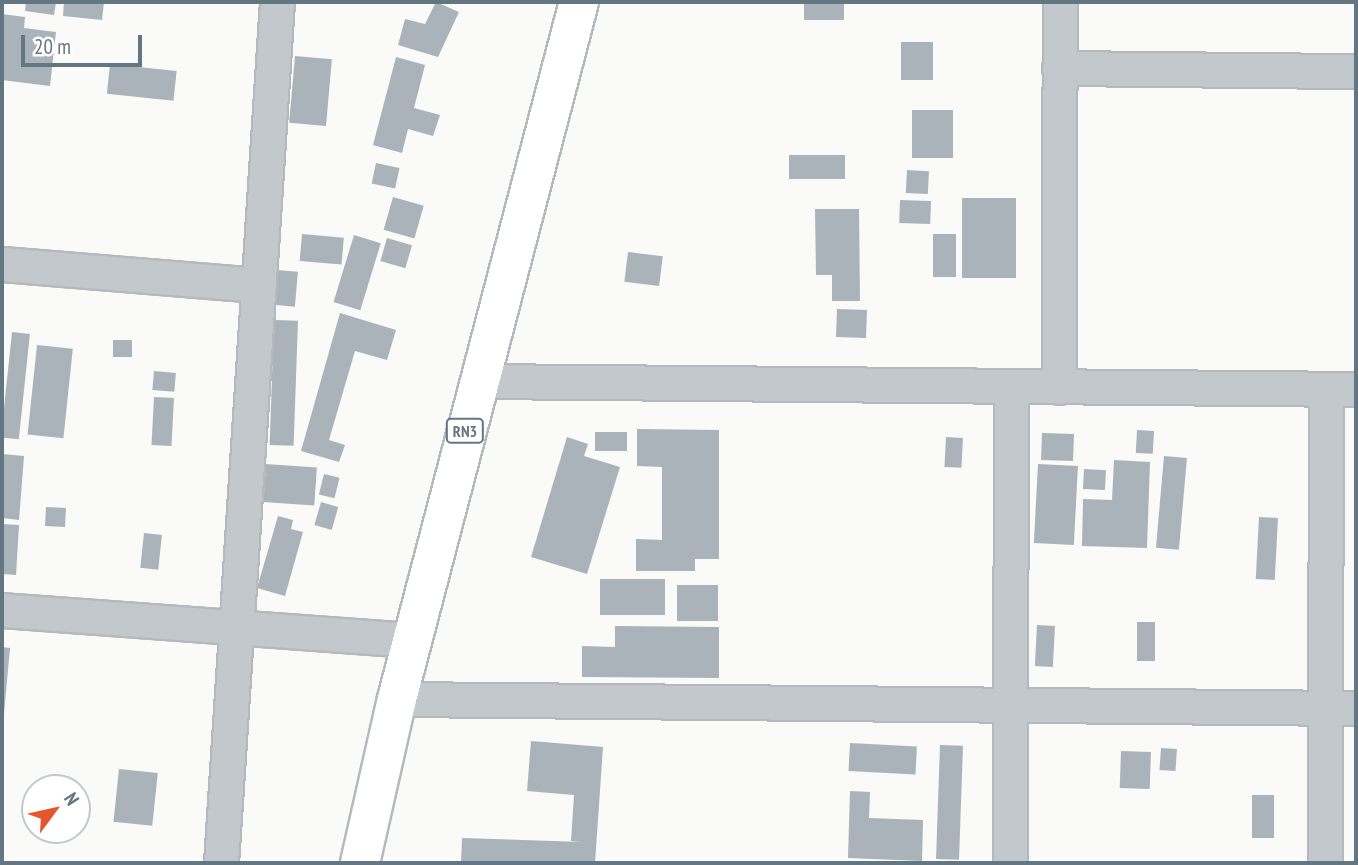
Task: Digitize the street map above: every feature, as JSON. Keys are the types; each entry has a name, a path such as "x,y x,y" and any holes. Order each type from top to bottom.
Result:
{"highway":[{"name":"RN3","path":"360,863 411,640 579,2"}],"street":[{"path":"221,863 277,2"},
{"path":"1059,387 1060,2"},
{"path":"1059,68 1356,71"},
{"path":"2,264 259,285"},
{"path":"478,381 1341,389 1341,708 1325,863"},
{"path":"1010,863 1011,386"},
{"path":"2,610 411,640"},
{"path":"397,699 1341,708"}],"building":[{"path":"26,2 56,2 54,15 25,11"},
{"path":"64,2 104,2 102,20 63,16"},
{"path":"436,2 459,12 438,57 398,45 405,19 425,24"},
{"path":"804,2 844,2 844,20 804,20"},
{"path":"2,14 25,17 24,28 56,32 50,86 2,80"},
{"path":"901,42 933,42 933,80 901,80"},
{"path":"295,56 332,59 326,126 289,123"},
{"path":"396,57 425,65 414,108 440,115 433,136 408,129 402,153 373,145"},
{"path":"110,64 177,71 173,101 107,94"},
{"path":"912,110 953,110 953,158 912,158"},
{"path":"789,155 845,155 845,179 789,179"},
{"path":"376,163 399,168 395,189 372,184"},
{"path":"907,170 929,171 928,194 906,193"},
{"path":"393,197 424,206 414,239 384,230"},
{"path":"962,198 1016,198 1016,278 962,278"},
{"path":"900,200 931,201 930,224 899,223"},
{"path":"815,209 859,209 860,301 832,301 832,275 816,275"},
{"path":"302,234 344,238 341,265 300,261"},
{"path":"933,234 956,234 956,277 933,277"},
{"path":"354,235 381,243 360,310 334,302"},
{"path":"387,238 412,245 405,268 380,261"},
{"path":"628,252 663,256 659,286 624,282"},
{"path":"277,270 298,272 295,307 274,305"},
{"path":"837,309 867,310 866,338 836,337"},
{"path":"340,313 396,330 387,360 355,351 329,440 345,445 339,462 301,451"},
{"path":"274,320 298,321 294,446 270,445"},
{"path":"12,332 30,334 19,439 2,438"},
{"path":"113,340 132,340 132,357 113,357"},
{"path":"37,345 73,349 63,438 28,435"},
{"path":"154,371 176,373 174,392 152,390"},
{"path":"154,397 174,398 171,446 151,445"},
{"path":"637,429 719,430 719,559 695,559 695,571 636,571 636,539 662,540 662,467 637,466"},
{"path":"1137,430 1154,431 1153,454 1136,453"},
{"path":"595,432 627,432 627,451 595,451"},
{"path":"1042,433 1074,434 1073,461 1041,460"},
{"path":"567,437 588,444 584,456 620,467 587,574 531,557"},
{"path":"946,437 963,438 961,468 944,467"},
{"path":"2,454 24,456 19,520 2,518"},
{"path":"1164,456 1187,458 1179,550 1156,548"},
{"path":"1114,460 1150,462 1147,548 1082,546 1083,499 1112,500"},
{"path":"266,464 317,468 314,505 263,502"},
{"path":"1038,464 1078,466 1074,545 1034,543"},
{"path":"1084,469 1106,470 1105,490 1083,489"},
{"path":"324,474 340,478 334,498 319,494"},
{"path":"321,502 338,507 332,530 314,525"},
{"path":"46,507 66,508 65,527 45,526"},
{"path":"278,516 293,520 291,529 303,532 285,596 257,588"},
{"path":"1259,517 1278,518 1275,580 1256,579"},
{"path":"2,524 19,525 16,575 2,574"},
{"path":"144,533 162,535 158,570 140,568"},
{"path":"600,579 665,579 665,615 600,615"},
{"path":"677,585 718,585 718,621 677,621"},
{"path":"1137,622 1155,622 1155,661 1137,661"},
{"path":"1037,625 1055,626 1053,667 1035,666"},
{"path":"615,626 719,627 719,678 582,677 582,646 615,647"},
{"path":"2,647 10,648 4,714 2,714"},
{"path":"531,741 603,747 595,863 461,863 462,838 582,842 571,841 574,795 527,791"},
{"path":"850,743 917,747 915,774 849,771"},
{"path":"940,745 963,746 959,860 936,859"},
{"path":"1161,748 1177,749 1175,771 1159,770"},
{"path":"1121,751 1151,752 1150,789 1120,788"},
{"path":"119,769 158,773 152,826 113,822"},
{"path":"850,791 870,792 869,818 923,820 922,861 848,858"},
{"path":"1252,795 1274,795 1274,838 1252,838"}]}
